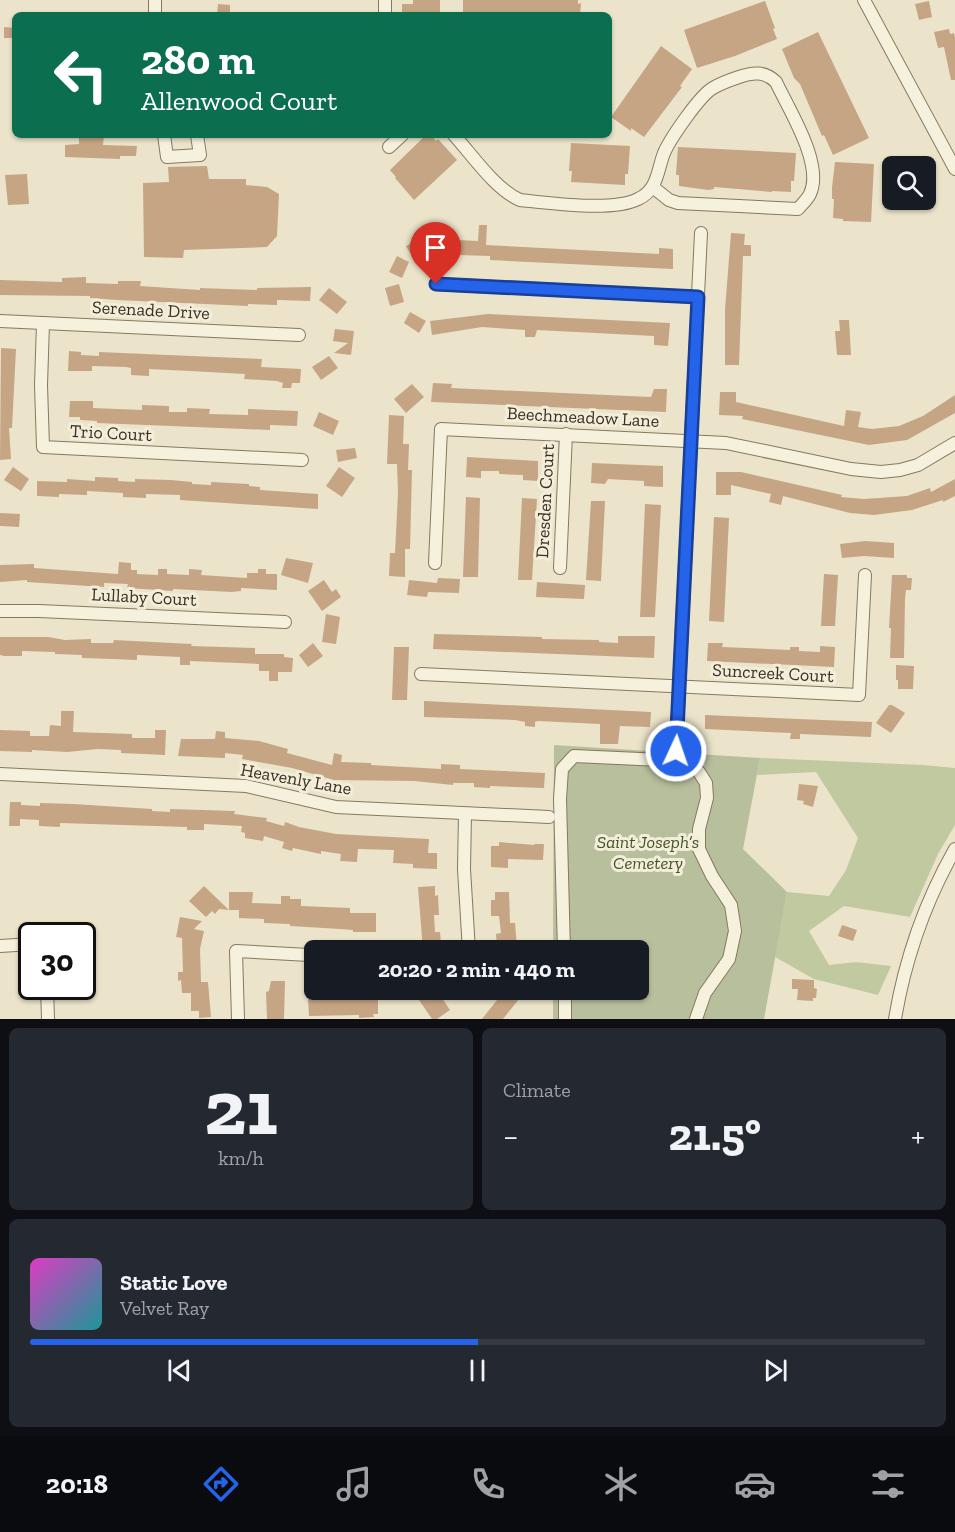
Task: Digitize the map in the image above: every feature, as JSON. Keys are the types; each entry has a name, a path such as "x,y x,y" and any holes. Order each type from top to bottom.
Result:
{"street":[{"path":"864,0 955,170"},
{"path":"457,138 496,182 511,196 520,200 608,206 625,204 639,199 654,188 665,151 705,94 722,84 750,74 769,75 776,82 813,164 813,184 810,193 798,208 678,203 669,200 654,188"},
{"path":"164,138 167,157 200,155 197,138"},
{"path":"389,147 399,138"},
{"path":"676,751 701,233"},
{"path":"436,284 698,297"},
{"name":"Serenade Drive","path":"0,321 299,335"},
{"name":"Trio Court","path":"43,323 41,385 43,447 302,460"},
{"name":"Beechmeadow Lane","path":"435,563 441,429 726,443 851,469 881,472 918,465 955,443"},
{"name":"Dresden Court","path":"560,568 566,434"},
{"name":"Suncreek Court","path":"421,674 859,695 865,575"},
{"name":"Lullaby Court","path":"0,611 39,610 285,622"},
{"path":"564,940 560,799 562,769 574,756 683,761 699,772 706,783 707,798 699,829 699,849 712,876 731,905 735,931 729,959 705,993 696,1019"},
{"name":"Heavenly Lane","path":"0,774 246,786 336,807 549,817"},
{"path":"465,814 464,869 468,940"},
{"path":"895,1019 914,941 929,899 955,849"},
{"path":"0,946 18,945"},
{"path":"238,1019 236,951 304,955"},
{"path":"47,1000 48,1019"},
{"path":"565,1000 566,1019"}],"green space":[{"name":"Saint Joseph’s Cemetery","path":"554,745 760,758 743,849 787,892 764,1019 553,1019 553,1000 649,1000 649,940 553,940"},
{"path":"760,758 955,768 955,825 938,854 910,917 844,906 809,931 829,965 856,962 891,966 878,995 814,979 775,957 787,892 829,896 846,870 858,838 816,772 757,775"}],"building":[{"path":"413,0 440,0 440,12 402,12 402,4 413,4"},
{"path":"463,0 578,0 578,4 581,3 580,12 463,12"},
{"path":"765,1 777,39 697,68 684,30"},
{"path":"929,1 932,17 919,20 915,4"},
{"path":"218,4 230,5 230,12 217,12"},
{"path":"4,27 12,28 12,38 4,38"},
{"path":"949,29 950,34 954,33 955,38 955,80 951,80 944,47 938,48 934,32"},
{"path":"818,32 869,138 833,155 782,49"},
{"path":"661,46 692,69 680,86 682,87 644,137 631,128 631,131 612,116"},
{"path":"79,138 104,138 103,145 137,146 136,156 120,156 120,159 65,157 65,145 79,144"},
{"path":"423,138 434,138 436,141 438,139 457,160 414,200 390,170"},
{"path":"571,143 630,146 625,185 571,182 572,171 569,171"},
{"path":"678,147 796,153 791,192 714,187 708,190 679,186 679,175 676,175"},
{"path":"835,162 874,164 871,222 843,221 843,219 833,218 832,187"},
{"path":"207,166 209,179 246,179 246,185 267,187 279,194 277,236 267,247 184,250 183,258 144,257 143,183 169,182 168,167"},
{"path":"27,174 29,204 8,205 5,175"},
{"path":"479,225 487,225 486,245 659,254 659,248 673,249 673,269 490,260 490,256 457,255 437,250 440,236 478,241"},
{"path":"731,233 745,234 744,245 751,245 751,256 743,256 739,365 725,365 725,310"},
{"path":"422,238 428,250 413,258 406,246"},
{"path":"397,256 409,262 402,278 389,272"},
{"path":"86,277 86,283 118,284 118,281 141,281 140,286 200,290 200,288 257,290 257,288 311,287 310,301 277,300 277,305 248,304 248,306 117,300 90,298 90,296 0,295 0,280 62,282 62,278"},
{"path":"399,284 404,302 390,306 385,288"},
{"path":"329,288 347,302 337,314 319,300"},
{"path":"410,312 426,321 419,333 404,323"},
{"path":"488,314 670,323 668,346 654,345 654,336 537,330 535,337 525,337 525,330 482,327 432,335 430,321"},
{"path":"839,320 849,320 851,355 837,355 835,331 840,331"},
{"path":"335,329 354,331 351,355 334,353 348,343 333,341"},
{"path":"1,348 16,349 12,428 9,428 11,459 0,460"},
{"path":"69,351 81,352 81,355 99,356 99,352 262,359 261,367 301,369 300,383 292,383 291,388 282,388 283,383 277,381 244,379 245,374 149,369 149,376 131,375 131,368 126,367 92,366 92,371 68,371"},
{"path":"329,356 338,368 321,380 312,367"},
{"path":"433,383 452,384 451,388 651,397 654,389 667,389 666,412 431,402"},
{"path":"412,384 424,397 406,413 394,399"},
{"path":"720,392 736,392 736,402 844,426 846,410 861,412 858,427 872,429 899,426 923,416 955,395 955,413 907,440 869,445 742,419 743,416 719,415"},
{"path":"70,401 93,401 93,408 142,410 142,405 169,406 169,412 187,412 187,408 210,409 209,414 248,415 248,409 298,411 297,426 270,425 270,430 97,423 97,421 80,420 80,417 69,417"},
{"path":"319,412 339,421 333,435 313,426"},
{"path":"389,415 404,416 403,444 409,444 408,470 412,470 410,549 405,549 405,577 389,576 390,553 395,553 398,493 397,464 387,464"},
{"path":"355,448 357,458 338,462 336,450"},
{"path":"467,457 538,461 538,481 523,480 523,475 499,474 499,471 481,471 481,478 466,477"},
{"path":"592,463 663,466 663,487 644,486 644,481 608,479 605,484 591,483"},
{"path":"13,467 29,479 21,491 4,480"},
{"path":"339,467 355,478 342,497 326,486"},
{"path":"716,472 741,472 842,495 841,497 864,499 907,496 930,488 931,492 955,479 955,496 943,502 943,500 912,510 874,515 850,513 783,496 781,505 769,502 771,494 731,485 731,495 716,495"},
{"path":"95,477 118,478 118,481 135,482 135,479 171,480 211,485 211,482 249,484 249,486 260,487 260,490 318,494 318,509 180,500 180,495 146,494 146,498 123,497 123,493 87,491 87,495 37,496 37,481 67,482 67,479 95,481"},
{"path":"466,497 480,498 478,577 463,577"},
{"path":"522,498 537,499 532,580 518,580"},
{"path":"591,501 605,501 601,581 586,580"},
{"path":"645,504 661,505 655,617 640,617"},
{"path":"0,513 20,514 19,527 0,526"},
{"path":"714,517 729,518 724,622 709,621"},
{"path":"865,541 894,543 894,558 864,556 842,558 840,544"},
{"path":"286,558 313,563 308,583 281,575"},
{"path":"119,562 131,563 131,570 137,570 137,574 158,575 158,569 167,569 167,574 189,575 189,569 202,570 201,575 247,578 247,573 258,573 258,569 266,569 266,574 277,574 277,590 241,588 241,591 232,592 173,589 173,591 127,588 128,584 104,583 104,587 27,582 27,580 0,582 0,565 34,564 34,568 118,574"},
{"path":"824,574 838,575 835,626 821,626"},
{"path":"892,575 907,575 907,578 912,578 911,590 906,590 905,599 904,658 890,658"},
{"path":"438,578 460,579 459,593 428,592 427,597 407,595 409,580 437,583"},
{"path":"324,580 332,592 336,589 341,597 322,611 308,591"},
{"path":"537,582 585,585 584,599 536,597"},
{"path":"326,614 340,617 336,644 322,642"},
{"path":"434,634 542,637 542,639 599,640 599,642 618,643 618,636 655,636 654,658 433,649"},
{"path":"0,637 91,639 91,643 113,643 114,640 255,648 255,654 284,654 284,657 293,658 292,672 278,672 278,681 269,681 269,671 259,671 259,664 190,661 190,665 180,665 180,657 137,655 137,660 82,658 82,655 55,654 55,652 22,651 22,656 4,656 0,655"},
{"path":"313,643 323,656 308,667 299,655"},
{"path":"708,643 723,643 722,647 790,650 790,647 799,647 799,651 820,652 820,646 835,647 834,667 707,661"},
{"path":"394,647 409,647 407,700 392,700"},
{"path":"896,665 914,666 913,689 898,689"},
{"path":"424,701 651,712 650,727 620,726 618,744 600,744 600,724 538,721 535,722 535,727 525,726 525,722 515,720 424,717"},
{"path":"889,705 905,713 891,733 876,723"},
{"path":"61,711 74,711 73,732 132,734 132,738 155,738 155,730 166,730 165,755 121,753 121,750 98,749 67,752 0,751 0,730 30,731 30,736 49,736 50,725 61,726"},
{"path":"705,715 872,722 871,737 800,734 800,739 790,739 791,733 705,729"},
{"path":"216,731 225,732 225,738 259,741 288,749 287,753 332,765 334,753 342,755 341,762 371,763 371,765 441,769 441,764 460,765 460,769 545,773 544,788 474,787 474,783 453,783 453,785 414,781 334,780 292,768 242,759 243,755 225,753 225,758 178,756 181,739 215,739"},
{"path":"799,784 818,786 813,807 803,804 804,801 797,800"},
{"path":"10,802 21,802 21,805 73,804 170,812 170,809 235,811 234,814 267,818 266,821 284,826 285,822 336,834 429,839 428,853 437,853 437,869 413,868 413,864 393,863 394,850 358,849 357,862 340,861 341,854 321,851 321,854 293,848 292,851 282,848 284,842 264,836 263,841 245,838 245,833 241,832 242,826 204,824 204,830 187,830 187,827 60,823 60,827 39,826 39,820 20,819 20,826 9,826"},
{"path":"499,842 544,844 543,860 508,859 508,868 491,867 491,846 499,846"},
{"path":"204,886 229,910 219,909 215,914 212,911 206,917 189,901"},
{"path":"435,886 439,915 434,915 435,932 440,932 441,940 422,940 418,887"},
{"path":"229,892 253,892 252,903 281,904 281,896 290,896 290,899 301,899 301,906 350,908 350,913 376,913 376,932 290,926 290,924 264,923 264,919 239,918 239,910 229,910"},
{"path":"495,892 509,892 510,923 515,923 516,940 496,940 496,934 501,933 499,916 491,916 491,900 495,900"},
{"path":"180,917 202,921 194,929 204,931 200,949 201,982 208,982 211,1017 199,1018 199,1011 191,1011 191,993 182,993 181,980 178,981 178,972 183,972 182,938 176,937"},
{"path":"842,925 857,930 853,941 838,936"},
{"path":"792,979 814,980 814,988 817,989 816,998 813,998 813,1001 797,1000 798,989 792,989"},
{"path":"271,981 285,981 284,1019 267,1019 266,992 269,991"},
{"path":"308,1000 378,1000 378,1014 373,1014 374,1017 309,1016"},
{"path":"419,1000 443,1000 450,1010 437,1019 432,1019"},
{"path":"497,1000 518,1000 503,1019 482,1019"}],"route":[{"path":"436,284 698,297 676,751"}]}
